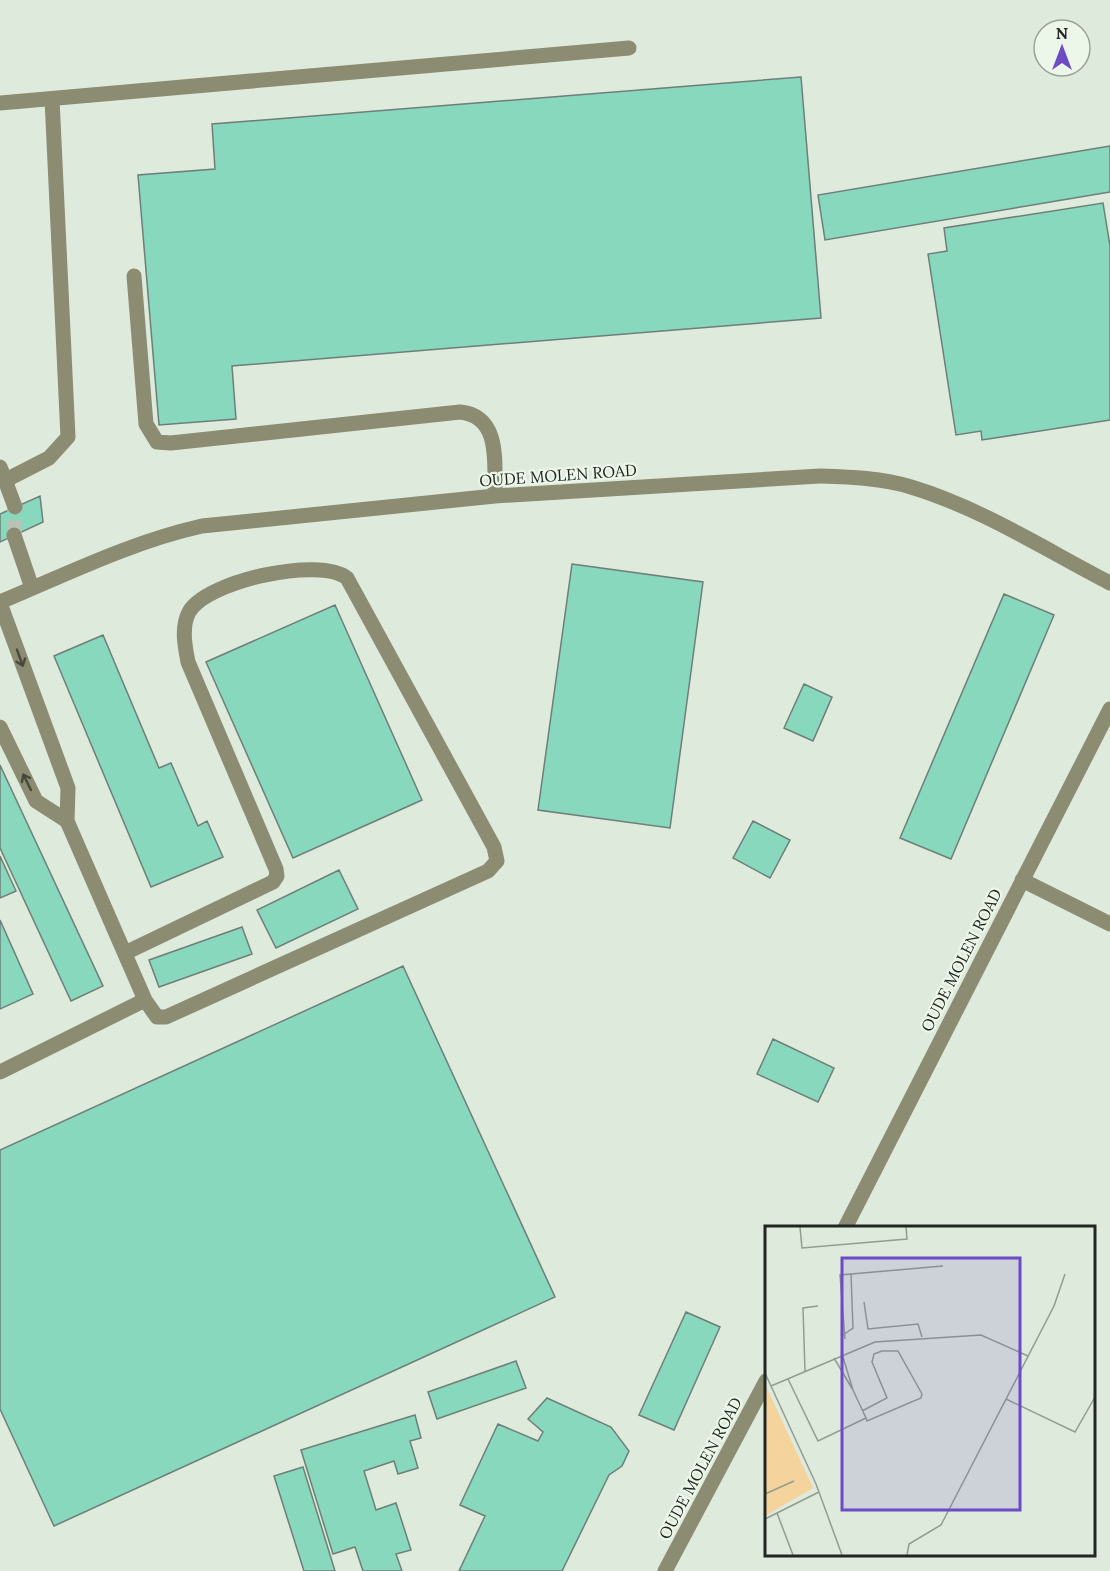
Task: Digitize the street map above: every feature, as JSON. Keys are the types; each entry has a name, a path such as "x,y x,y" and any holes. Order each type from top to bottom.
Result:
{"street":[{"path":"0,103 629,48"},
{"path":"15,507 3,473 49,458 68,437 52,99"},
{"path":"134,276 146,424 157,442 171,443 460,412 474,413 489,427 494,455 495,496"},
{"name":"OUDE MOLEN ROAD","path":"0,603 118,550 160,536 202,526 495,496 820,476 864,478 909,486 953,502 1110,583"},
{"path":"14,536 32,588"},
{"path":"0,603 68,788 67,821 145,1000 157,1017 166,1017 488,871 497,861 494,847 347,578 338,571 301,571 257,575 199,601 189,612 185,626 188,663 272,859 277,876 273,882 125,952"},
{"name":"OUDE MOLEN ROAD","path":"846,1226 1110,709"},
{"path":"0,727 36,801 67,821"},
{"path":"1022,880 1110,924"},
{"path":"0,1072 145,1000"},
{"name":"OUDE MOLEN ROAD","path":"665,1571 765,1383"}],"building":[{"path":"801,77 821,318 232,366 236,419 159,425 138,175 215,169 212,124"},
{"path":"1110,146 1110,192 825,240 818,195"},
{"path":"1103,203 1110,246 1110,420 982,440 981,431 956,435 928,254 947,251 944,228"},
{"path":"40,496 43,522 0,542 0,514"},
{"path":"572,564 703,582 670,828 538,810"},
{"path":"1004,594 1054,615 951,859 900,838"},
{"path":"335,605 422,800 293,858 206,662"},
{"path":"103,635 159,768 171,763 198,826 207,821 223,857 151,887 54,656"},
{"path":"804,684 832,697 813,741 784,728"},
{"path":"0,765 103,986 71,1001 0,848"},
{"path":"753,821 790,840 770,878 733,858"},
{"path":"0,856 16,891 0,898"},
{"path":"339,870 358,909 276,948 257,910"},
{"path":"0,920 33,994 0,1009"},
{"path":"242,927 252,954 159,987 149,960"},
{"path":"403,966 555,1297 54,1526 0,1409 0,1150"},
{"path":"773,1039 834,1068 818,1102 757,1074"},
{"path":"686,1312 720,1327 674,1430 639,1415"},
{"path":"516,1361 526,1388 437,1419 428,1392"},
{"path":"547,1398 611,1427 629,1451 622,1466 609,1475 562,1571 459,1571 485,1516 460,1505 498,1424 538,1441 543,1432 528,1419"},
{"path":"415,1415 421,1438 410,1441 418,1468 398,1474 394,1461 364,1471 376,1510 396,1503 411,1550 396,1554 402,1571 363,1571 355,1547 333,1554 301,1450"},
{"path":"303,1467 335,1571 304,1571 274,1476"}],"tunnel":[{"path":"14,535 15,507"}]}
